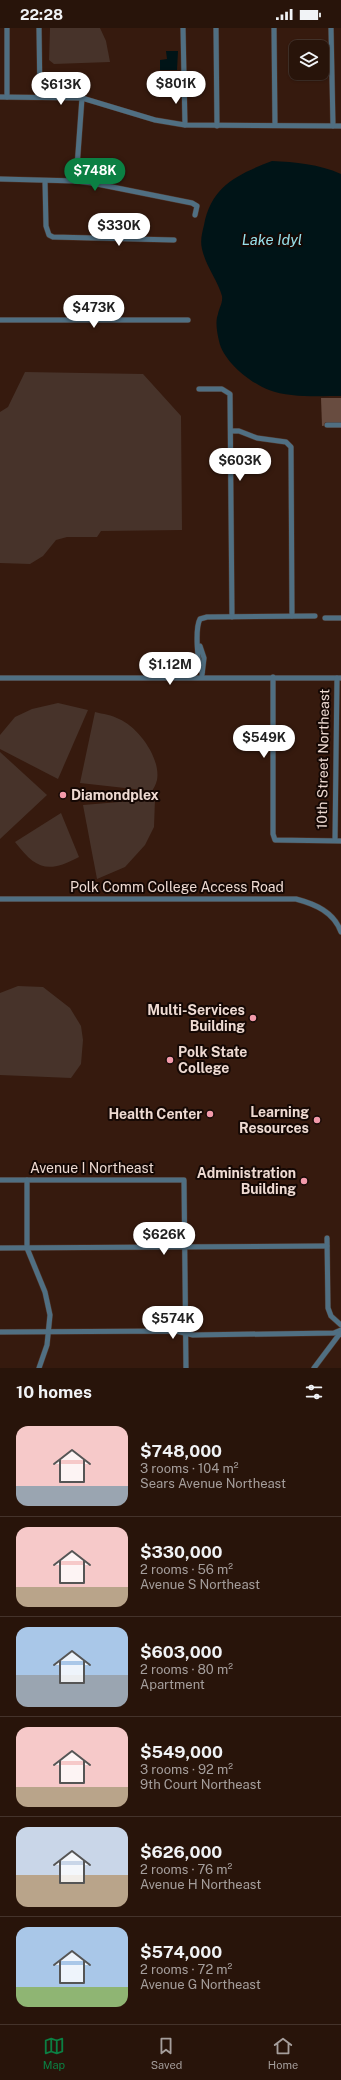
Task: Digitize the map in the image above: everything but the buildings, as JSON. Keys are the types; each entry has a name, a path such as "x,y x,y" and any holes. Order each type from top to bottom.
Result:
{"street":[{"path":"7,28 7,97"},
{"path":"39,28 40,97"},
{"path":"183,28 185,125"},
{"path":"216,28 217,126"},
{"path":"274,28 275,126"},
{"path":"332,28 333,126"},
{"path":"0,97 82,98 155,120 185,125 341,126"},
{"path":"76,181 82,98"},
{"path":"0,179 76,181 192,203 196,206 195,214"},
{"path":"45,180 46,230 49,235 53,237 174,240"},
{"path":"0,320 188,320"},
{"path":"199,389 222,389 230,394 232,616"},
{"path":"327,425 341,425"},
{"path":"231,431 239,431 258,438 286,442 291,447 292,616"},
{"path":"202,674 204,669 204,658 197,642 197,629 200,619 207,617 232,616 315,616"},
{"path":"325,618 341,618"},
{"path":"0,678 202,674 339,678"},
{"path":"273,677 274,838 275,840 341,841"},
{"name":"10th Street Northeast","path":"334,840 339,678"},
{"name":"Polk Comm College Access Road","path":"0,899 296,899 314,904 327,912 339,926 341,932"},
{"name":"Avenue I Northeast","path":"0,1180 184,1180 185,1247"},
{"path":"27,1180 27,1248 48,1302 49,1331 47,1345 39,1368"},
{"path":"327,1238 328,1308 331,1316 341,1325"},
{"path":"0,1248 327,1246"},
{"path":"185,1247 186,1368"},
{"path":"0,1332 49,1331 186,1333 193,1335 334,1333 341,1331"},
{"path":"314,1368 341,1331"}],"shaded area":[{"path":"50,28 100,28 106,41 110,62 54,64 49,60"},
{"path":"25,372 143,374 181,416 182,530 101,531 97,537 67,537 56,540 43,556 30,564 0,563 0,412 8,407"},
{"path":"321,398 341,398 341,423 322,426"},
{"path":"58,703 88,710 58,779 0,749 0,735 15,717 32,709"},
{"path":"95,712 113,716 126,723 134,729 147,744 152,753 157,771 157,780 152,791 80,783"},
{"path":"0,752 47,795 0,839"},
{"path":"155,799 154,827 145,845 125,867 97,879 83,805"},
{"path":"61,813 79,857 58,866 43,866 29,858 15,842"},
{"path":"18,986 43,987 70,1008 81,1026 83,1040 81,1064 71,1078 0,1075 0,993"}],"water":[{"path":"166,51 178,51 177,70 160,70 160,60 167,59"},
{"name":"Lake Idyl","path":"272,161 316,166 341,174 341,396 314,396 277,393 262,387 238,370 226,356 219,341 217,320 222,296 206,262 201,246 202,234 208,212 213,200 228,183 248,171"}],"place":[{"name":"Diamondplex","path":"63,795"},
{"name":"Multi-Services Building","path":"253,1018"},
{"name":"Polk State College","path":"170,1060"},
{"name":"Health Center","path":"210,1114"},
{"name":"Learning Resources","path":"317,1120"},
{"name":"Administration Building","path":"304,1181"}]}
